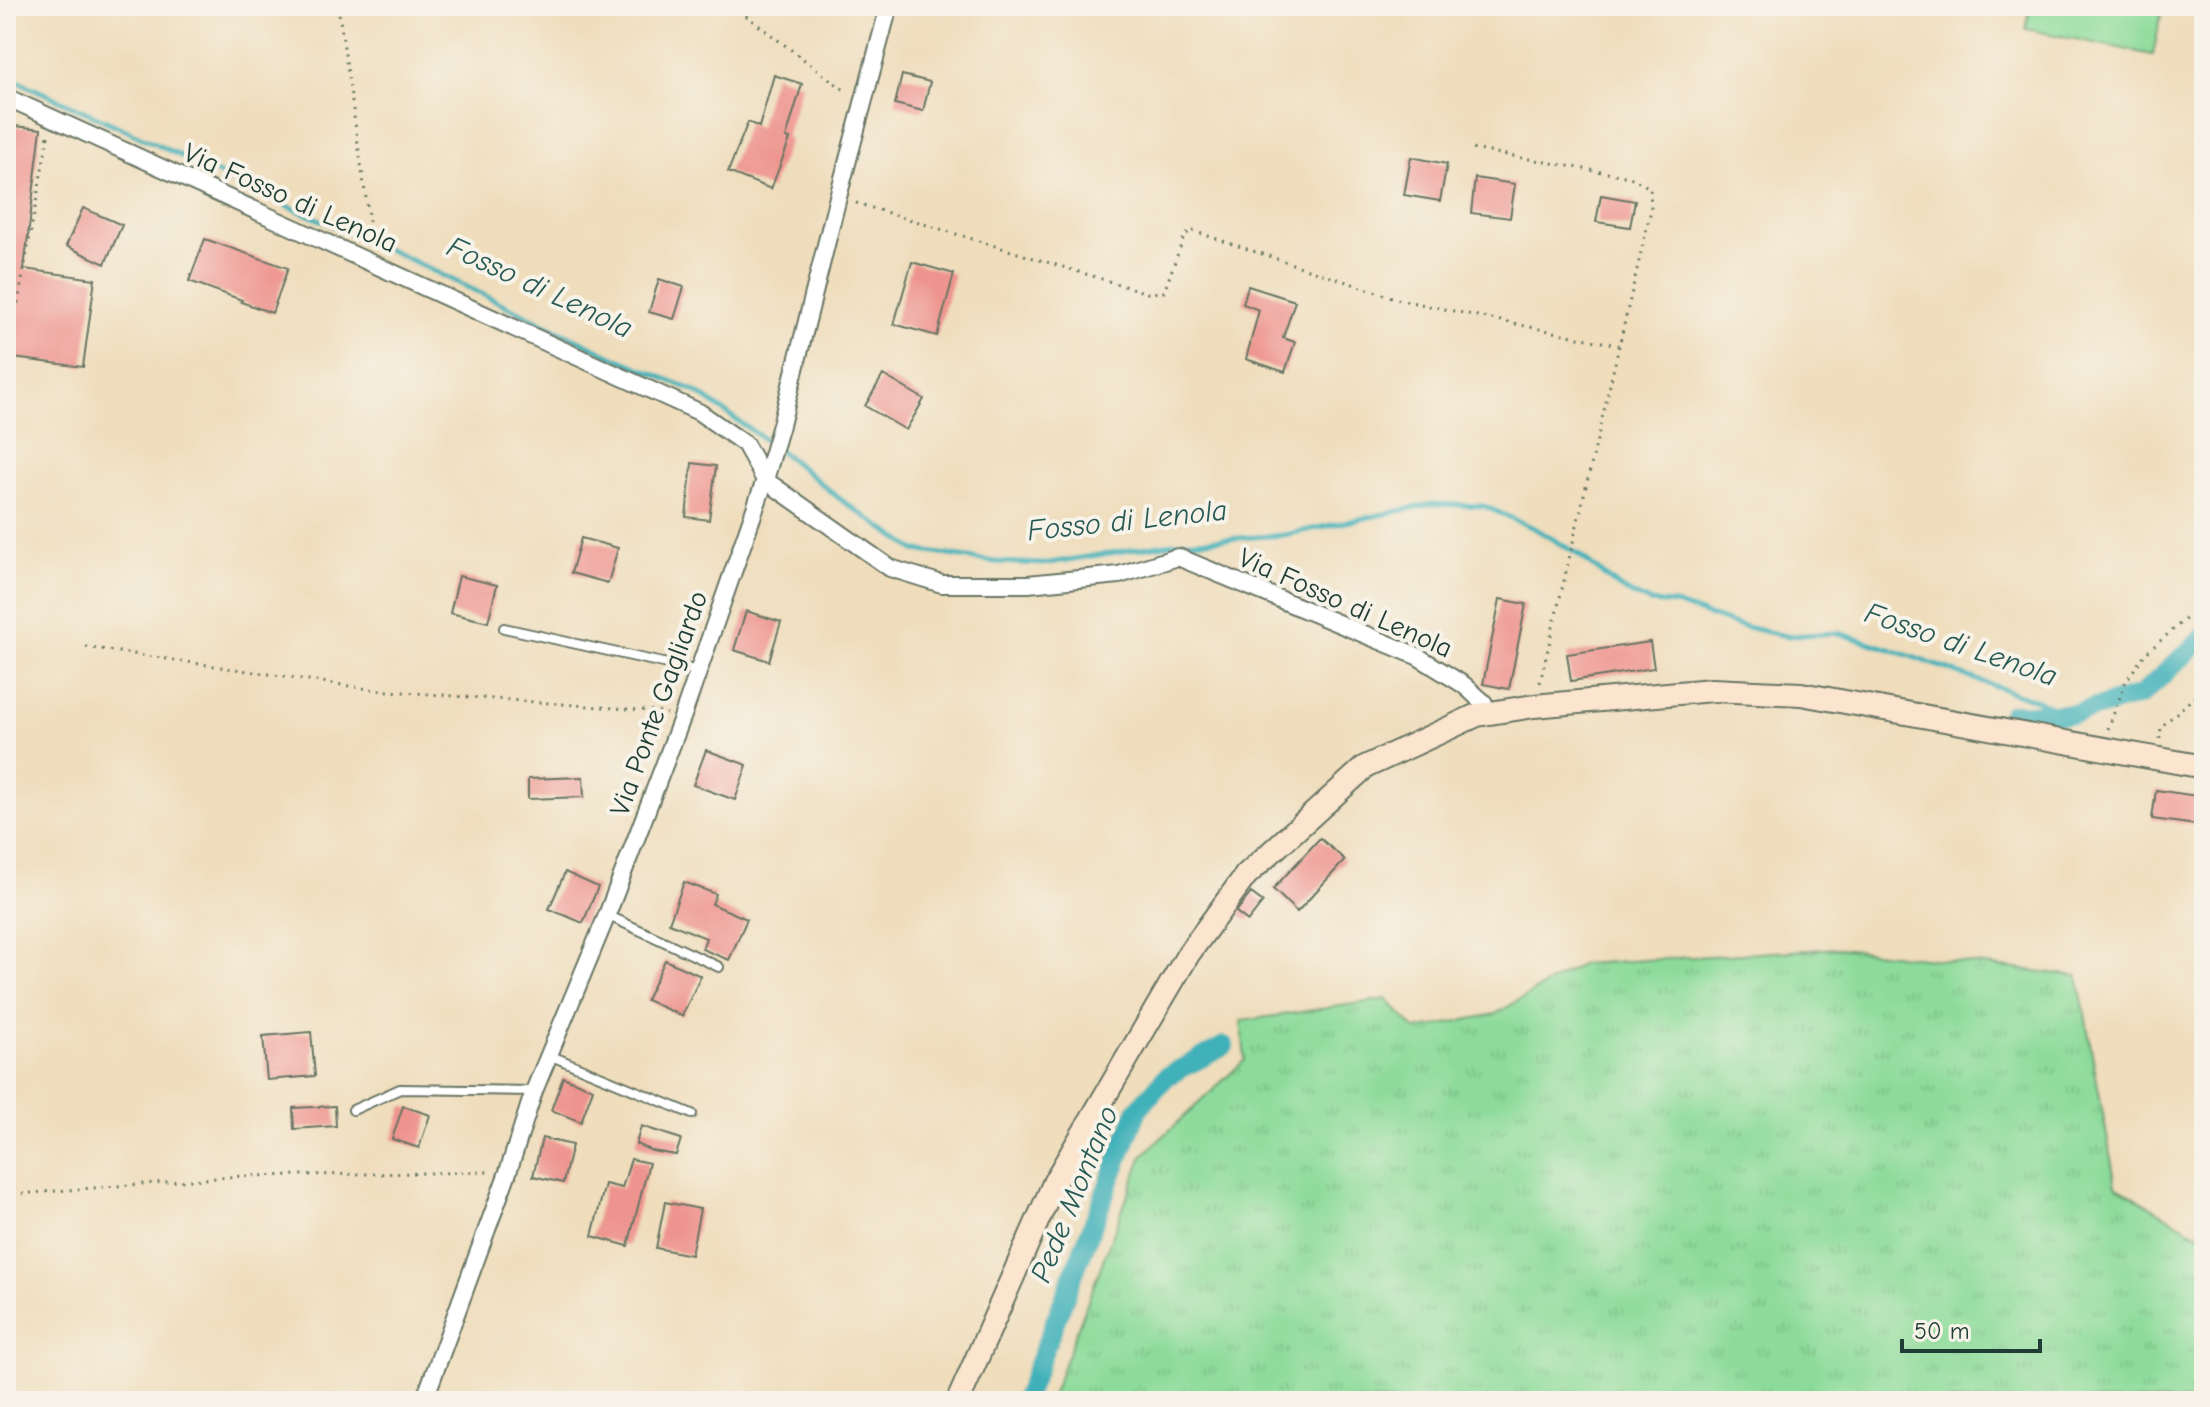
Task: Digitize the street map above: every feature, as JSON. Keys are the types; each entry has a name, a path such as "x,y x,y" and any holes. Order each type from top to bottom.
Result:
{"main road":[{"path":"958,1401 1055,1181 1189,953 1246,875 1365,767 1477,715 1534,706 1712,690 1801,694 2204,767"}],"street":[{"name":"Via Ponte Gagliardo","path":"424,1401 508,1172 534,1091 607,915 700,671 765,480 889,6"},
{"name":"Via Fosso di Lenola","path":"6,97 699,412 745,444 765,480 890,568 942,584 1028,584 1119,575 1178,557 1417,656 1464,685 1484,703 1487,714"}],"lane":[{"path":"504,628 700,671"},
{"path":"607,915 719,967"},
{"path":"549,1055 692,1114"},
{"path":"353,1110 400,1089 534,1091"}],"path":[{"path":"338,6 371,233 367,246"},
{"path":"733,6 863,104"},
{"path":"6,306 17,308 51,117"},
{"path":"1473,149 1630,177 1650,188 1651,210 1621,346 1534,706"},
{"path":"838,197 1147,293 1164,292 1183,239 1190,230 1401,300 1621,346"},
{"path":"2109,725 2126,681 2145,654 2204,603"},
{"path":"86,647 376,690 654,711 682,718"},
{"path":"2158,758 2161,727 2204,688"},
{"path":"6,1195 241,1176 508,1172"}],"green space":[{"path":"2030,6 2163,6 2153,55 2026,29"},
{"path":"1839,948 2078,976 2116,1186 2199,1235 2204,1213 2204,1401 1050,1401 1143,1155 1245,1060 1241,1021 1386,999 1416,1030 1495,1014 1582,964"}],"building":[{"path":"774,75 802,84 786,138 790,139 771,189 728,172 748,122 759,127"},
{"path":"902,75 930,82 923,111 895,104"},
{"path":"6,125 41,129 24,269 95,279 83,367 6,357"},
{"path":"1411,157 1447,164 1440,201 1404,195"},
{"path":"1475,178 1515,184 1510,218 1471,213"},
{"path":"1601,195 1635,201 1630,227 1596,222"},
{"path":"83,208 122,225 105,264 66,246"},
{"path":"205,239 288,268 272,313 189,281"},
{"path":"912,262 954,274 937,336 894,324"},
{"path":"659,279 684,287 674,319 649,312"},
{"path":"1248,286 1295,301 1283,338 1295,342 1285,372 1246,359 1259,310 1243,304"},
{"path":"883,375 924,399 906,430 865,406"},
{"path":"692,463 716,466 709,520 686,517"},
{"path":"581,538 618,548 608,583 571,573"},
{"path":"459,576 497,585 488,622 450,613"},
{"path":"1500,599 1526,604 1509,689 1483,684"},
{"path":"746,611 781,622 769,661 734,650"},
{"path":"1650,642 1654,668 1571,681 1567,654"},
{"path":"706,750 747,765 735,800 693,785"},
{"path":"583,777 584,797 528,799 528,779"},
{"path":"2156,790 2204,797 2204,826 2152,819"},
{"path":"1320,838 1345,860 1297,912 1273,889"},
{"path":"565,872 598,887 583,923 549,909"},
{"path":"684,882 716,894 712,904 747,919 729,960 702,949 706,938 669,923"},
{"path":"1251,893 1263,902 1248,921 1236,912"},
{"path":"665,960 701,976 682,1016 646,1000"},
{"path":"311,1032 315,1076 267,1080 263,1036"},
{"path":"563,1077 593,1089 581,1122 551,1110"},
{"path":"335,1106 336,1126 294,1129 293,1108"},
{"path":"403,1106 430,1115 419,1148 392,1139"},
{"path":"641,1126 681,1139 676,1155 652,1151 636,1144"},
{"path":"542,1138 572,1145 563,1183 533,1176"},
{"path":"631,1159 649,1163 628,1246 592,1236 605,1184 622,1188"},
{"path":"665,1202 700,1209 691,1255 656,1248"}],"waterway":[{"name":"Fosso di Lenola","path":"6,76 379,245 618,359 695,391 771,444"},
{"name":"Fosso di Lenola","path":"779,450 844,502 915,550 995,562 1043,564 1179,542 1284,535 1432,504 1484,506 1536,529 1579,555 1621,589 1650,602 1675,604 1733,624 1786,636 1838,633 2074,714"},
{"name":"Fosso di Lenola","path":"2012,714 2074,714 2141,695 2204,637"},
{"name":"Pede Montano","path":"1024,1401 1138,1109 1167,1076 1224,1046"}]}
